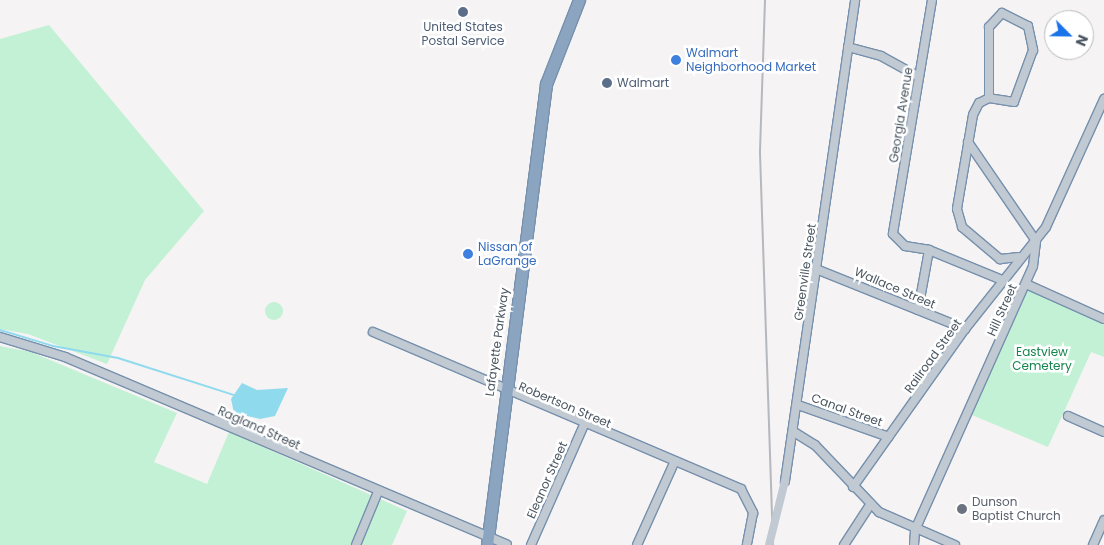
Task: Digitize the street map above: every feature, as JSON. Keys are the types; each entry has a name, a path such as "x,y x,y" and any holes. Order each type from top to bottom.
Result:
{"highway":[{"name":"Lafayette Parkway","path":"487,541 504,390 546,84 579,0"}],"street":[{"name":"Greenville Street","path":"769,545 785,481 794,432 855,0"},
{"name":"Georgia Avenue","path":"929,250 905,246 893,234 932,0"},
{"path":"988,98 990,27 1002,12 1028,26 1033,50 1014,102 988,98 979,103 973,115 958,222 1000,258 1004,278"},
{"path":"848,47 881,56 919,77"},
{"name":"Hill Street","path":"915,530 1026,284 1036,242 1056,210 1104,99"},
{"path":"968,142 1036,242"},
{"name":"Railroad Street","path":"853,487 1019,257 1036,242"},
{"path":"918,310 929,250 1004,278"},
{"path":"1000,258 1019,257"},
{"name":"Wallace Street","path":"816,269 966,329"},
{"path":"1026,284 1104,319"},
{"name":"Robertson Street","path":"373,332 584,425 741,489 748,498 753,513 747,545"},
{"name":"Ragland Street","path":"0,337 66,357 487,541 507,545"},
{"name":"Canal Street","path":"798,405 889,437"},
{"path":"1068,416 1104,432"},
{"name":"Eleanor Street","path":"531,545 584,425"},
{"path":"794,432 815,446 870,505 891,520 955,545"},
{"path":"637,545 674,463"},
{"path":"356,545 378,492"},
{"path":"844,545 870,505"},
{"path":"1093,545 1104,520"},
{"path":"914,545 915,530"}],"green space":[{"path":"49,25 204,211 145,280 107,364 28,334 0,329 0,39"},
{"name":"Eastview Cemetery","path":"1028,289 1104,323 1104,357 1091,352 1048,447 972,415"},
{"path":"274,302 282,307 283,311 278,319 274,320 266,315 265,311 270,303"},
{"path":"0,346 31,352 177,413 154,462 207,484 229,432 407,511 392,545 0,545"}],"water":[{"path":"242,383 257,390 288,388 275,416 260,419 234,413 231,399"}],"waterway":[{"path":"0,330 53,346 118,358 234,395"}],"railway":[{"path":"765,0 760,153 773,545"}],"place":[{"name":"United States Postal Service","path":"463,12"},
{"name":"Walmart Neighborhood Market","path":"676,60"},
{"name":"Walmart","path":"607,83"},
{"name":"Nissan of LaGrange","path":"468,254"},
{"name":"Dunson Baptist Church","path":"962,509"}]}
